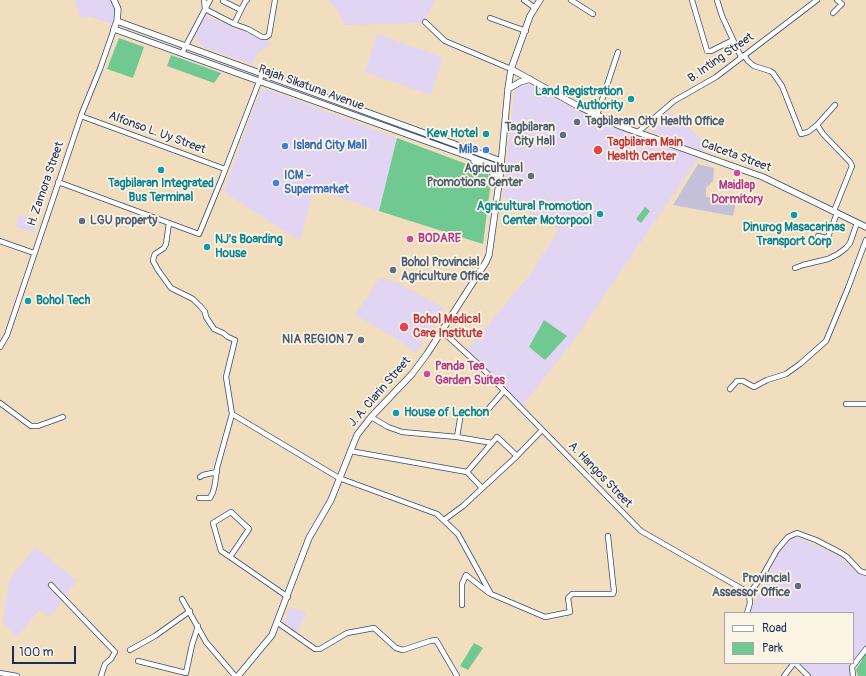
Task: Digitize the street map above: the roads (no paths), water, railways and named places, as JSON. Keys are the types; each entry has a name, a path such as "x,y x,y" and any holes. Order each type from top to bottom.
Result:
{"main road":[{"path":"114,0 118,10 117,21 114,29"},
{"name":"J. A. Clarin Street","path":"236,676 272,635 288,597 309,538 331,500 356,435 412,374 427,354 479,275 489,255 501,168 511,69 535,8 540,0"},
{"path":"117,21 501,161"},
{"name":"Rajah Sikatuna Avenue","path":"114,29 501,168"},
{"name":"Calceta Street","path":"511,69 597,115 638,132 763,177 866,227"},
{"path":"249,78 252,70"},
{"path":"508,89 520,82 530,79"},
{"path":"402,133 404,125"},
{"path":"472,158 477,164 490,170 499,181"}],"street":[{"path":"204,0 205,9"},
{"path":"182,53 210,0"},
{"path":"234,24 245,2 248,0"},
{"path":"205,9 262,37 268,36 275,0"},
{"path":"524,0 535,8"},
{"path":"571,0 593,14"},
{"path":"692,0 707,51 711,52 733,40"},
{"path":"718,0 722,16 742,56 754,66 773,73 782,86 801,134 808,132 817,126 835,105"},
{"name":"B. Inting Street","path":"638,132 674,101 716,77 817,0"},
{"path":"833,13 842,4 837,0"},
{"path":"223,1 241,10"},
{"path":"490,18 526,30"},
{"path":"425,22 445,41 511,69"},
{"name":"H. Zamora Street","path":"0,347 7,335 81,116 114,29"},
{"path":"597,115 618,52"},
{"path":"58,182 199,234 262,74"},
{"name":"Alfonso L. Uy Street","path":"81,116 225,169"},
{"path":"817,126 823,134 848,158 852,166 828,237 825,238 818,236"},
{"path":"169,223 166,244 164,248 155,254 153,260 158,270 171,288 194,300 201,307 214,329 235,340 226,377 232,414 216,472 215,484 210,498 199,498"},
{"path":"795,268 828,259 838,254 850,243 857,223"},
{"path":"730,389 737,381 743,381 754,387 767,380 786,374 826,341 866,240"},
{"path":"0,242 34,253"},
{"name":"A. Hangos Street","path":"442,331 478,364 615,506 641,530 749,594"},
{"path":"457,437 461,413 484,414 504,391"},
{"path":"0,403 31,426 38,426 63,417"},
{"path":"846,404 866,404"},
{"path":"232,414 339,478 437,514 458,534 491,594"},
{"path":"371,418 388,427 402,432 457,437 492,443"},
{"path":"444,520 517,456 542,430"},
{"path":"467,472 497,437 517,456"},
{"path":"350,451 467,472 482,488"},
{"path":"200,477 216,472"},
{"path":"230,557 249,528 231,512 213,522 221,551 288,597"},
{"path":"747,612 750,603 749,594 788,537 797,533 816,540 842,553 860,571 866,573"},
{"path":"462,605 462,584 466,575 491,594 545,617 570,612 568,598 572,594 613,594 614,591 608,536"},
{"path":"51,585 115,652 111,659 105,664 101,676"},
{"path":"182,599 206,642 236,676"},
{"path":"130,650 155,636 190,611"},
{"path":"278,622 315,649 320,649 347,633 374,628 396,648 403,650 430,640 436,640 457,676"},
{"path":"138,661 186,673 198,626"},
{"path":"853,676 852,667 866,649"},
{"path":"784,676 794,664"},
{"path":"796,664 808,676"},
{"path":"0,673 17,676"}],"place":[{"name":"Land Registration Authority","path":"631,99"},
{"name":"Tagbilaran City Health Office","path":"577,122"},
{"name":"Kew Hotel","path":"486,134"},
{"name":"Tagbilaran City Hall","path":"563,135"},
{"name":"Island City Mall","path":"285,146"},
{"name":"Mila","path":"486,150"},
{"name":"Tagbilaran Main Health Center","path":"598,150"},
{"name":"Tagbilaran Integrated Bus Terminal","path":"161,170"},
{"name":"Maidlap Dormitory","path":"737,173"},
{"name":"Agricultural Promotions Center","path":"531,176"},
{"name":"ICM - Supermarket","path":"276,183"},
{"name":"Agricultural Promotion Center Motorpool","path":"600,214"},
{"name":"Dinurog Masacarinas Transport Corp","path":"794,215"},
{"name":"LGU property","path":"82,221"},
{"name":"BODARE","path":"410,239"},
{"name":"NJ's Boarding House","path":"207,247"},
{"name":"Bohol Provincial Agriculture Office","path":"393,270"},
{"name":"Bohol Tech","path":"28,301"},
{"name":"Bohol Medical Care Institute","path":"404,327"},
{"name":"NIA REGION 7","path":"361,340"},
{"name":"Panda Tea Garden Suites","path":"427,374"},
{"name":"House of Lechon","path":"396,413"},
{"name":"Provincial Assessor Office","path":"798,586"}]}
